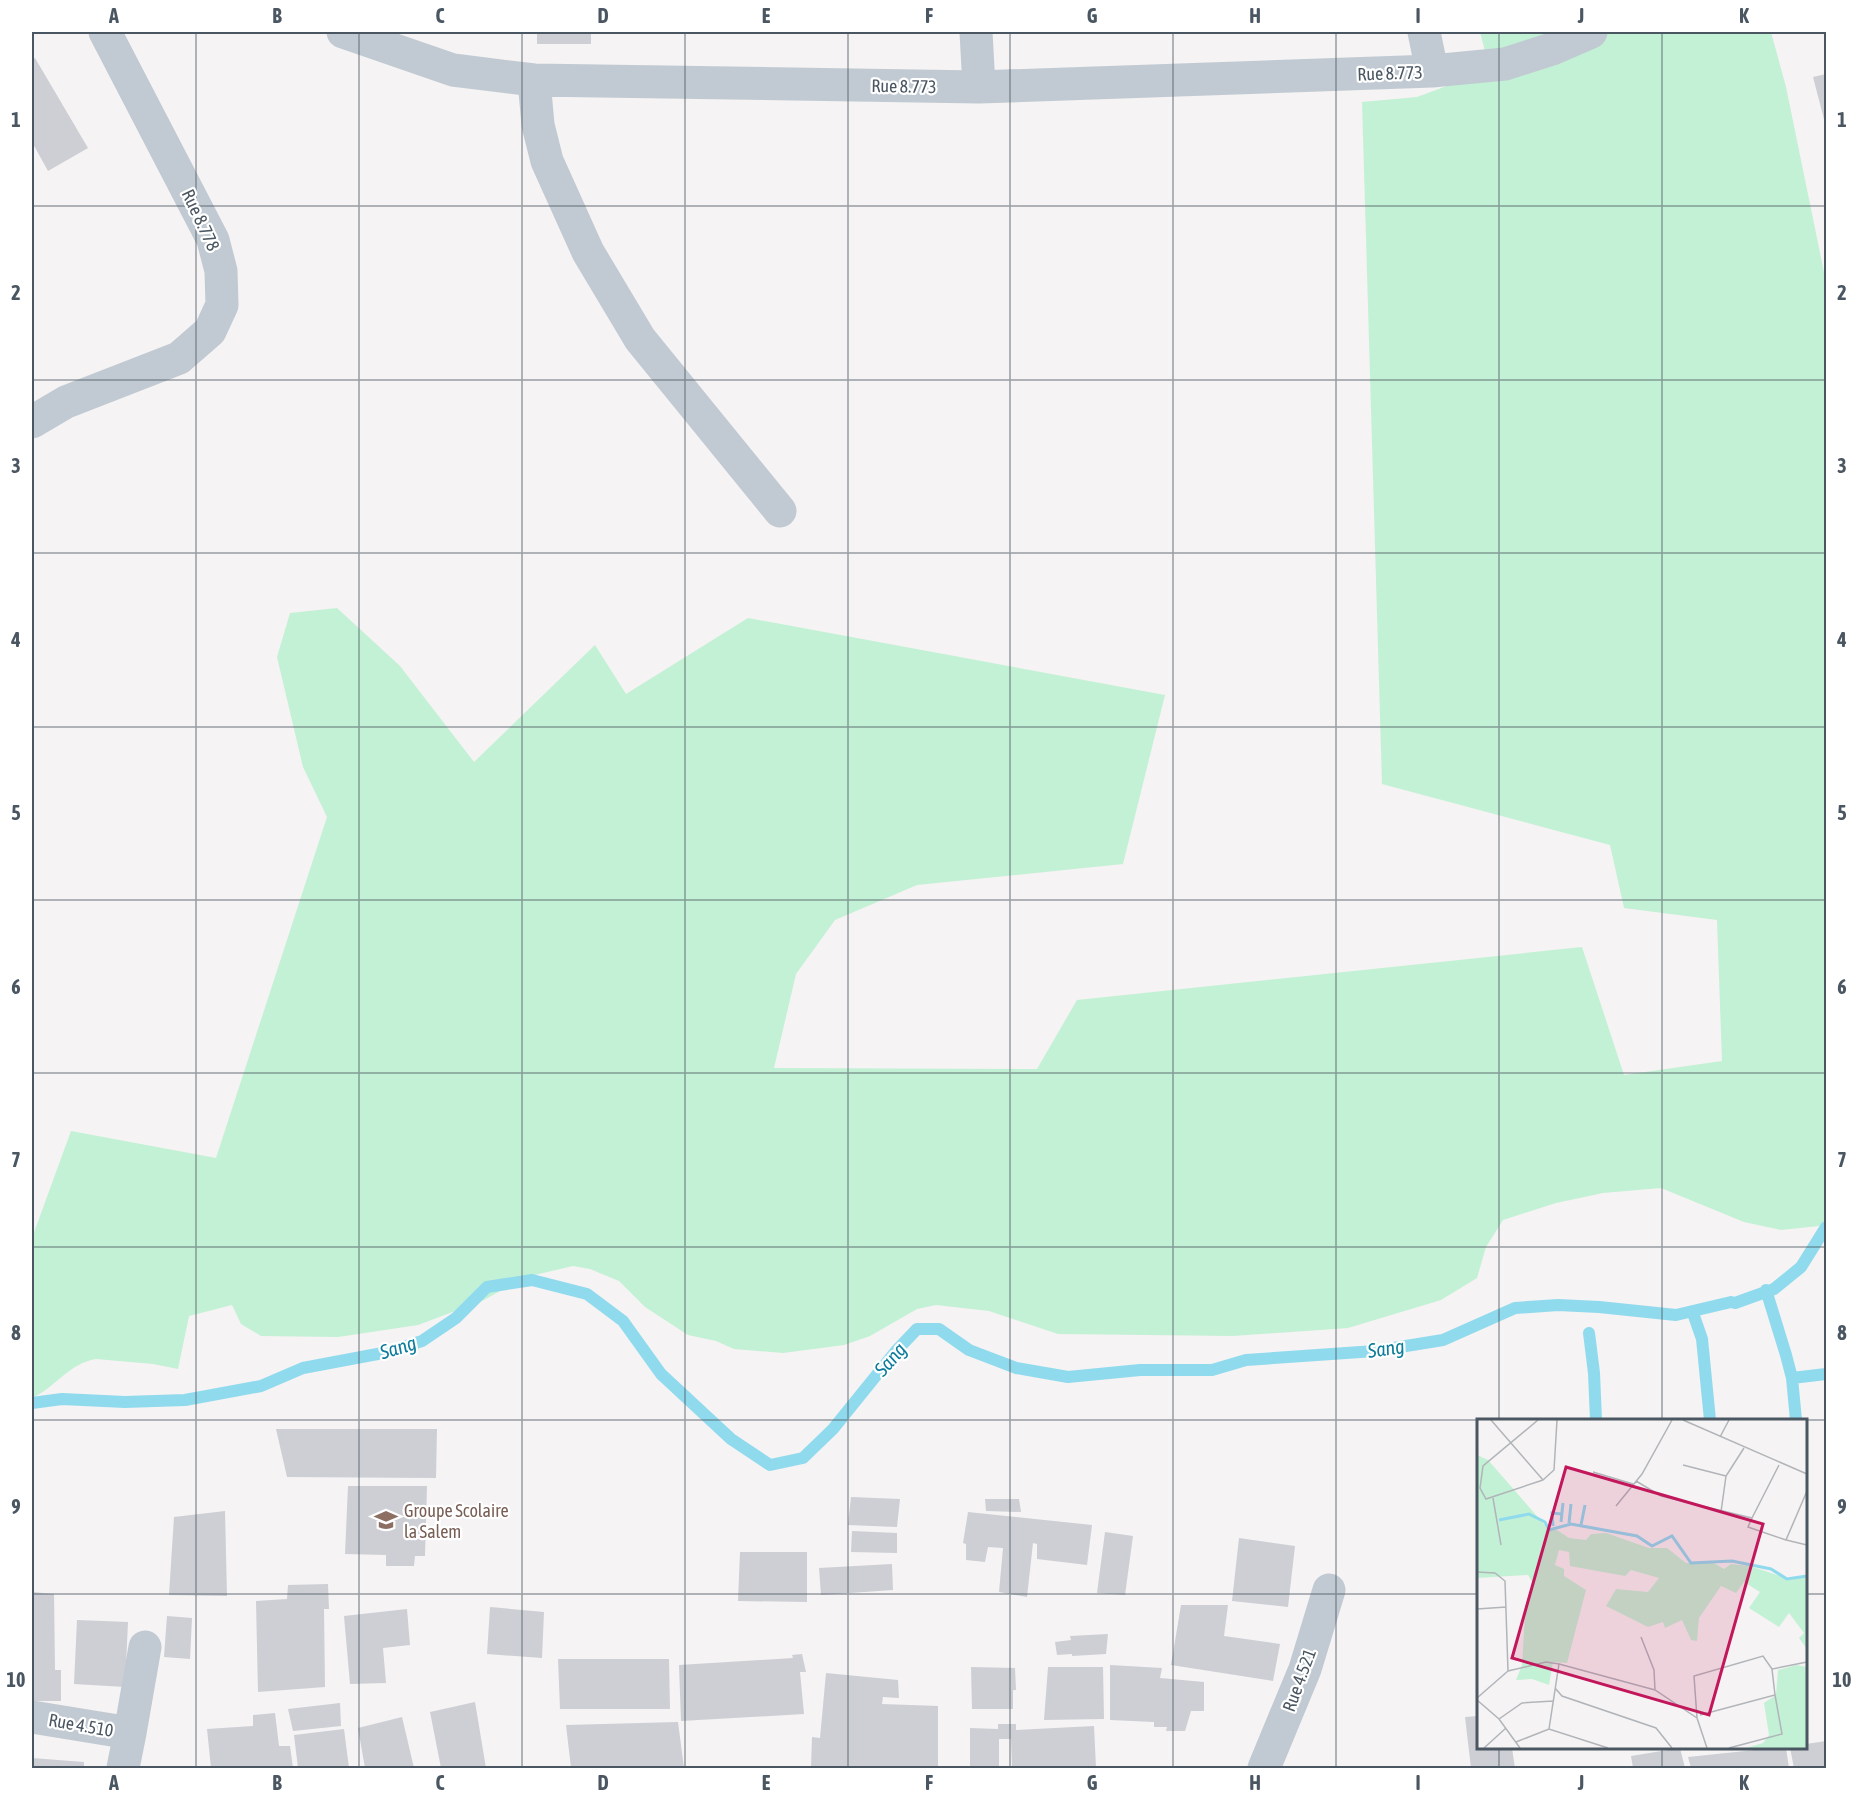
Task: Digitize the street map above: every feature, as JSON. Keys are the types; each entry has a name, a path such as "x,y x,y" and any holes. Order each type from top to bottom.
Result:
{"street":[{"name":"Rue 8.778","path":"32,422 66,402 179,358 210,332 222,305 221,271 213,240 105,32"},
{"name":"Rue 8.773","path":"343,32 453,70 534,80 979,87 1432,71 1424,32"},
{"path":"976,32 979,87"},
{"path":"1432,71 1505,64 1552,49 1591,32"},
{"path":"534,80 538,124 547,161 588,252 640,339 780,511"},
{"name":"Rue 4.521","path":"1264,1768 1305,1669 1329,1590"},
{"path":"130,1733 145,1647"},
{"name":"Rue 4.510","path":"32,1717 130,1733 123,1768"}],"green space":[{"path":"1480,32 1771,32 1786,87 1826,282 1826,1221 1819,1226 1781,1230 1744,1222 1661,1188 1603,1193 1556,1203 1503,1220 1486,1247 1477,1278 1441,1300 1348,1328 1233,1336 1058,1334 989,1311 936,1305 917,1309 870,1336 844,1345 783,1353 734,1349 716,1341 688,1335 645,1307 619,1281 590,1269 573,1266 526,1277 482,1301 418,1325 338,1337 261,1336 241,1324 232,1305 189,1316 178,1369 153,1364 96,1359 78,1365 32,1398 32,1238 71,1131 216,1158 327,817 303,767 277,657 290,613 337,608 400,666 474,762 595,645 626,694 748,618 1165,695 1123,864 917,885 835,920 796,974 774,1068 1037,1069 1077,1000 1582,947 1624,1075 1722,1061 1717,920 1624,908 1610,845 1382,784 1362,102 1417,97 1490,70"}],"building":[{"path":"537,32 591,32 591,44 537,44"},
{"path":"1184,32 1184,34 1157,33"},
{"path":"35,58 88,148 48,171 32,142 32,60"},
{"path":"1826,74 1826,127 1813,77"},
{"path":"276,1429 437,1429 436,1478 287,1477"},
{"name":"Groupe Scolaire la Salem","path":"348,1486 427,1486 425,1556 415,1556 414,1566 386,1566 386,1555 345,1554"},
{"path":"851,1497 900,1499 897,1527 848,1525"},
{"path":"985,1499 1019,1499 1021,1512 986,1511"},
{"path":"225,1511 227,1596 169,1595 174,1517"},
{"path":"968,1512 1092,1525 1087,1565 1037,1559 1037,1544 1033,1543 1027,1597 999,1592 1003,1548 988,1547 985,1562 966,1560 966,1544 963,1543"},
{"path":"852,1531 897,1533 897,1553 851,1552"},
{"path":"1105,1532 1133,1536 1125,1595 1097,1593"},
{"path":"1239,1538 1295,1546 1288,1607 1232,1601"},
{"path":"740,1552 807,1552 807,1602 738,1601"},
{"path":"892,1564 893,1590 821,1595 819,1568"},
{"path":"328,1584 329,1609 324,1609 325,1687 258,1692 256,1601 287,1599 288,1585"},
{"path":"32,1592 54,1594 55,1670 61,1670 61,1701 32,1701"},
{"path":"1181,1605 1228,1605 1224,1636 1280,1644 1273,1681 1171,1665"},
{"path":"490,1607 544,1612 542,1658 487,1654"},
{"path":"407,1609 410,1645 383,1648 386,1683 350,1684 344,1616"},
{"path":"167,1616 192,1618 190,1659 164,1657"},
{"path":"77,1620 128,1622 125,1687 74,1684"},
{"path":"1108,1634 1106,1654 1057,1655 1055,1642 1071,1640 1070,1636"},
{"path":"802,1654 806,1672 800,1672 804,1714 681,1721 679,1665 793,1658 792,1655"},
{"path":"558,1659 669,1659 670,1709 560,1709"},
{"path":"1110,1665 1162,1668 1160,1678 1204,1682 1204,1711 1191,1711 1185,1731 1166,1731 1167,1727 1154,1727 1154,1722 1110,1720"},
{"path":"971,1667 1015,1668 1016,1690 1013,1690 1013,1709 972,1709"},
{"path":"1048,1667 1103,1667 1104,1719 1044,1720"},
{"path":"826,1673 898,1680 899,1698 883,1697 882,1704 938,1706 938,1768 811,1768 812,1737 820,1738"},
{"path":"475,1702 486,1768 441,1768 430,1712"},
{"path":"340,1703 341,1726 293,1731 288,1709"},
{"path":"275,1713 279,1746 290,1746 293,1768 211,1768 207,1729 253,1726 253,1715"},
{"path":"1477,1716 1477,1749 1512,1749 1515,1768 1471,1768 1465,1717"},
{"path":"402,1717 414,1768 365,1768 358,1728"},
{"path":"678,1722 684,1768 571,1768 566,1725"},
{"path":"998,1724 1016,1724 1016,1730 1094,1726 1096,1768 1012,1768 1011,1739 999,1739 999,1768 970,1768 970,1728 998,1729"},
{"path":"344,1729 349,1768 298,1768 294,1735"},
{"path":"1826,1741 1826,1768 1794,1768 1790,1749 1807,1749 1807,1744"},
{"path":"1680,1749 1685,1768 1633,1768 1631,1756"},
{"path":"1786,1749 1789,1768 1691,1768 1688,1757"},
{"path":"32,1758 84,1762 84,1768 32,1768"}],"waterway":[{"name":"Sang","path":"32,1403 62,1399 125,1402 185,1400 261,1386 303,1368 388,1352 422,1341 456,1318 487,1287 532,1280 587,1294 623,1321 661,1374 731,1439 770,1465 803,1458 833,1429 896,1351 917,1329 939,1329 969,1350 1016,1368 1068,1377 1140,1370 1212,1370 1246,1360 1375,1351 1443,1340 1515,1308 1558,1305 1676,1315 1735,1303 1774,1289 1801,1267 1826,1227"},
{"path":"1766,1290 1792,1378 1796,1419"},
{"path":"1694,1316 1702,1339 1710,1419"},
{"path":"1589,1333 1596,1419"},
{"path":"1792,1378 1826,1374"}],"place":[{"name":"Groupe Scolaire la Salem","path":"386,1520"}]}
